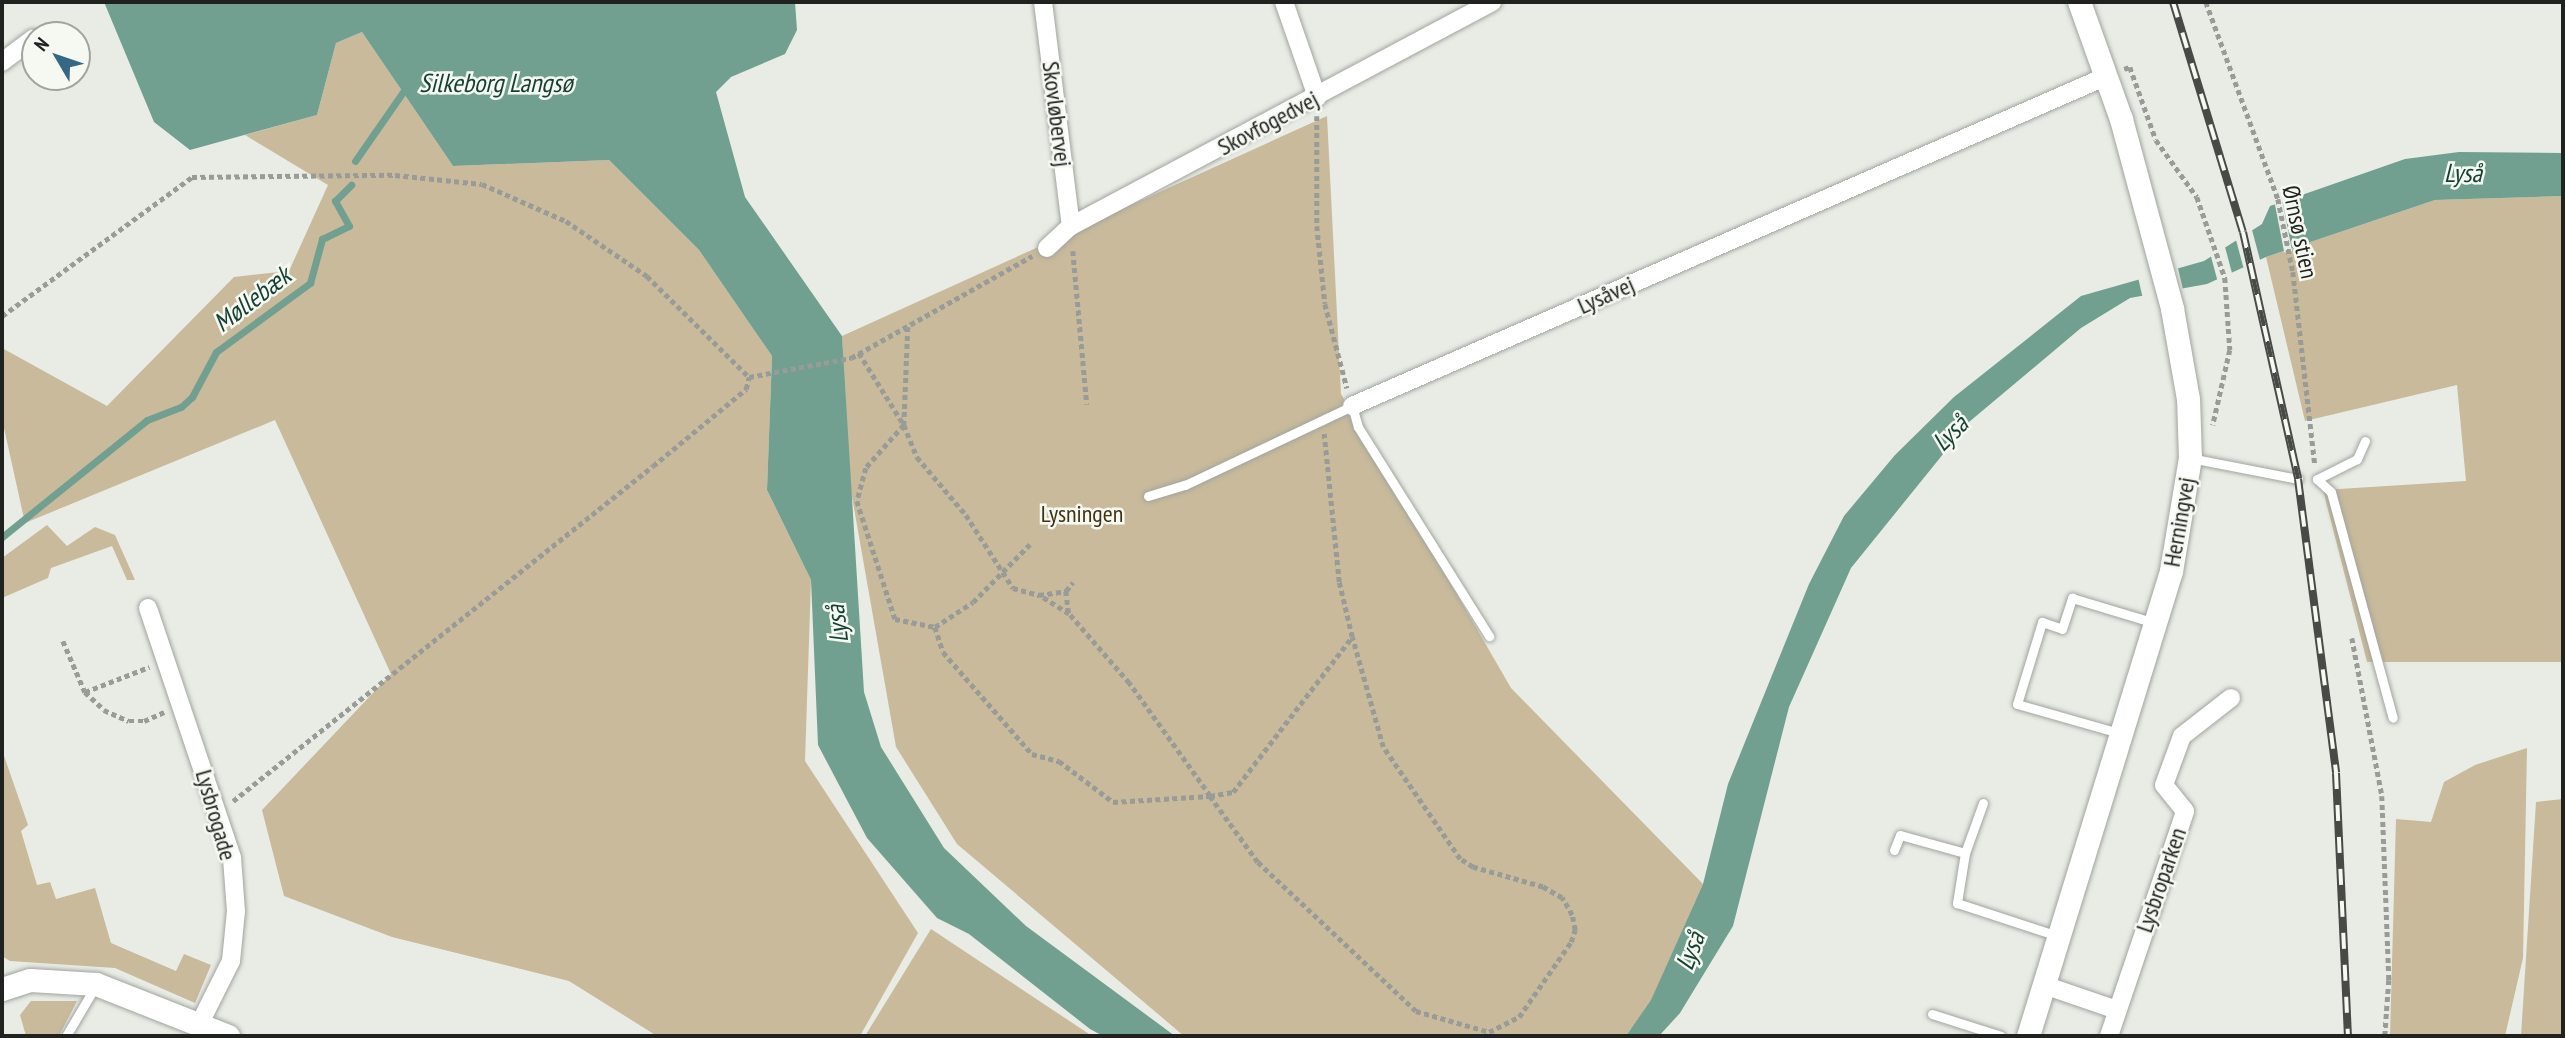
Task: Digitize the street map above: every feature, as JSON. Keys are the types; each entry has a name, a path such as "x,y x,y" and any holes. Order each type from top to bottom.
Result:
{"street":[{"name":"Skovløbervej","path":"1043,2 1071,226"},
{"path":"1284,2 1317,97"},
{"name":"Skovfogedvej","path":"1047,248 1071,226 1492,2"},
{"name":"Herningvej","path":"2028,1036 2179,543 2191,453 2188,399 2172,308 2107,76 2078,2"},
{"path":"2,62 21,48"},
{"name":"Lysåvej","path":"1352,406 2107,76"},
{"name":"Lysbrogade","path":"148,608 232,859 236,911 231,961 200,1023"},
{"name":"Lysbroparken","path":"2109,1036 2185,811 2164,785 2182,736 2231,698"},
{"path":"2,989 30,980 96,984 228,1036"},
{"path":"2044,985 2117,1010"}],"lane":[{"path":"1148,496 1185,485 1352,406 1358,427 1489,636"},
{"path":"2365,441 2357,459 2317,479 2331,492 2393,718"},
{"path":"2191,453 2298,479"},
{"path":"2120,734 2017,704 2042,622 2062,629 2072,598 2155,623"},
{"path":"1983,803 1965,853 1956,903 2060,937"},
{"path":"1894,850 1900,835 1965,853"},
{"path":"66,1036 96,984"},
{"path":"1931,1014 2001,1036"}],"path":[{"name":"Ørnsø stien","path":"2206,2 2278,199 2293,272 2317,479"},
{"path":"2107,76 2130,67 2156,140 2197,197 2225,278 2231,330 2227,379 2210,432 2191,453"},
{"path":"1317,97 1317,226 1325,304 1352,406"},
{"path":"2,316 192,177 395,175 482,184 566,221 647,276 749,377"},
{"path":"1071,226 1087,404"},
{"path":"749,377 851,358 1047,248"},
{"path":"908,327 904,425 866,468 857,501 895,619 935,627 1002,575 1030,544"},
{"path":"859,353 904,425 928,475 966,515 1002,575 1013,588 1038,595 1069,614 1129,683 1258,862 1416,1011 1489,1032 1520,1017 1571,942 1575,930 1572,915 1562,898 1543,887 1460,859 1383,747 1339,582 1323,418"},
{"path":"218,812 653,466 746,389 749,377"},
{"path":"1038,595 1066,591 1073,583"},
{"path":"1066,591 1069,614"},
{"path":"935,627 943,652 1032,754 1059,761 1113,802 1233,792 1352,637"},
{"path":"2351,632 2382,796 2389,980 2385,1036"},
{"path":"63,642 85,692 104,710 129,722 144,721 181,704"},
{"path":"85,692 166,660"}],"green space":[{"path":"362,32 453,166 609,160 699,250 772,356 767,490 811,580 805,761 918,933 860,1036 657,1036 569,981 392,937 284,896 262,810 391,674 275,420 25,523 2,419 2,348 107,406 234,277 289,271 328,185 245,135 317,115 336,43"},
{"name":"Lysningen","path":"1327,116 1341,394 1511,688 1703,884 1651,1001 1626,1036 1184,1036 957,844 896,747 848,474 842,336"},
{"path":"2563,196 2563,662 2367,662 2323,490 2466,481 2457,385 2305,421 2266,257 2435,200"},
{"path":"47,525 67,546 95,527 115,535 135,580 127,580 112,546 51,568 48,578 2,598 2,558"},
{"path":"2527,748 2523,958 2505,1036 2390,1036 2396,819 2431,822 2444,782 2475,765"},
{"path":"2,750 28,825 21,831 37,885 50,882 56,899 95,888 111,943 176,971 184,954 211,965 195,1003 115,968 10,961 2,956"},
{"path":"2563,799 2563,1036 2521,1036 2536,802"},
{"path":"931,929 1092,1036 865,1036"},
{"path":"31,1001 77,1001 59,1036 26,1036 20,1015"}],"water":[{"path":"104,2 795,2 797,30 785,54 731,77 716,92 745,197 842,336 864,692 881,747 944,848 1026,926 1175,1036 1103,1036 1090,1029 969,934 937,918 867,838 818,745 811,580 767,490 772,356 699,250 609,160 453,166 362,32 336,43 317,115 190,150 154,122"},
{"name":"Lyså","path":"2459,152 2563,153 2563,196 2435,200 2266,257 2207,284 2130,298 2081,328 1969,422 1851,568 1789,707 1733,926 1680,1013 1659,1036 1626,1036 1651,1000 1703,884 1728,784 1809,584 1844,516 1895,455 1954,397 2081,296 2204,261 2262,224 2270,206 2405,159"}],"pier":[{"path":"2282,199 2292,251 2284,253 2274,201"},
{"path":"2252,230 2261,263 2243,268 2235,235"},
{"path":"2225,247 2233,276 2217,280 2210,251"},
{"path":"2177,264 2183,291 2143,301 2137,273"}],"waterway":[{"name":"Møllebæk","path":"355,161 403,92"},
{"name":"Møllebæk","path":"2,537 147,420 181,407 192,397 216,352 310,283 322,239 349,226 335,201 351,185"}],"railway":[{"path":"2173,2 2243,232 2298,479 2336,773 2348,1036"}],"water label":[{"name":"Silkeborg Langsø","path":"496,83"}]}
